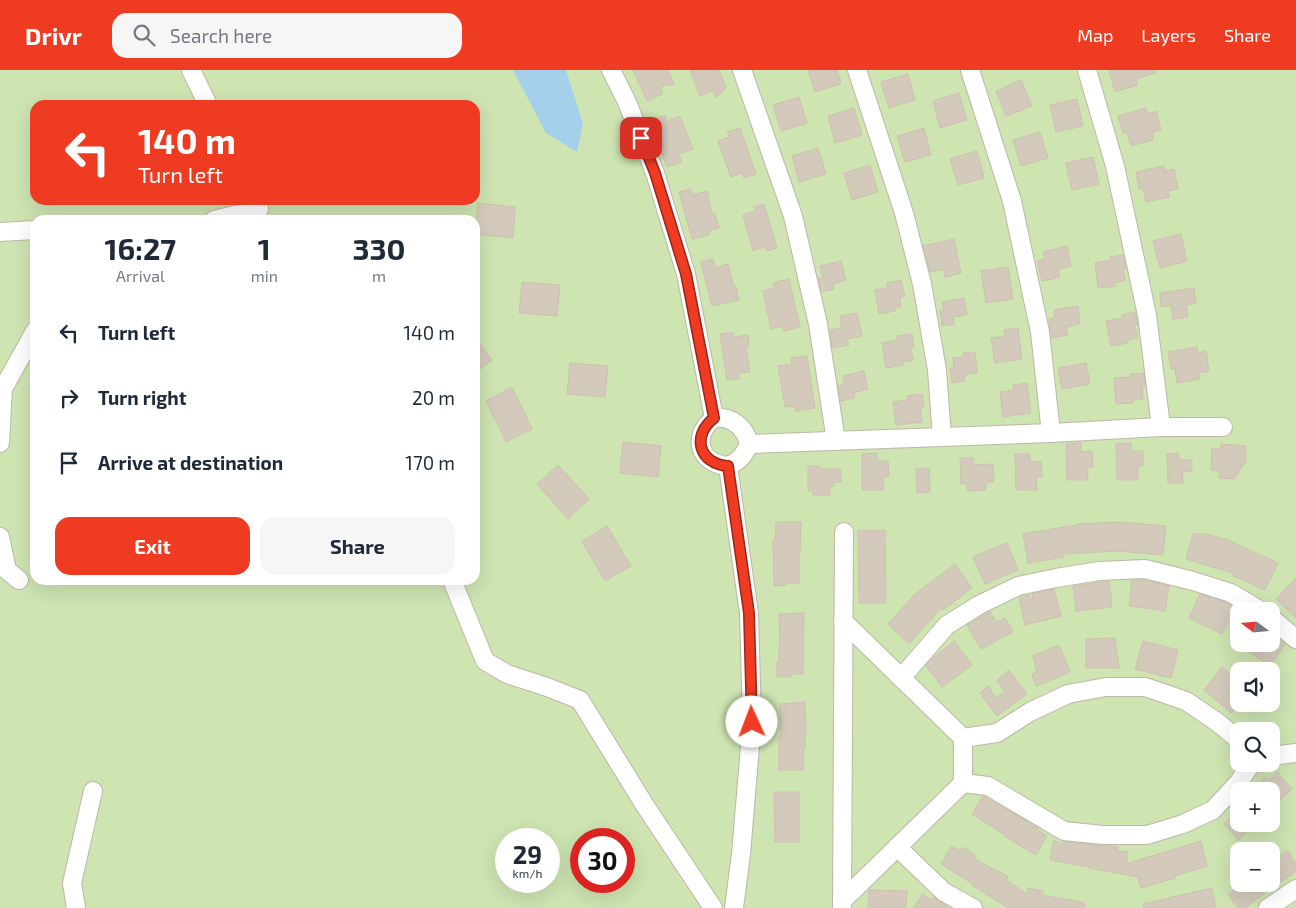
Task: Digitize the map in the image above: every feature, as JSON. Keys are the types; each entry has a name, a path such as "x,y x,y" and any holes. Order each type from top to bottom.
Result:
{"street":[{"path":"191,70 206,100"},
{"path":"611,70 627,102 655,173 686,274 714,418"},
{"path":"742,70 793,216 818,324 836,441"},
{"path":"857,70 904,213 922,284 937,370 942,436"},
{"path":"970,70 1012,201 1040,332 1051,433"},
{"path":"1087,70 1114,166 1147,315 1162,427"},
{"path":"237,215 260,210"},
{"path":"0,232 30,230"},
{"path":"0,444 3,389 30,340"},
{"path":"721,417 737,424 747,436 749,444 742,458 728,466 714,462 707,457 702,449 700,439 704,428 714,418 721,417"},
{"path":"749,444 1162,427 1223,427"},
{"path":"728,466 749,613 752,722 741,854 734,908"},
{"path":"842,904 844,532"},
{"path":"0,537 7,570 19,580"},
{"path":"901,678 947,625 978,605 1018,586 1100,571 1145,569 1193,580 1231,594 1245,602"},
{"path":"454,585 485,661 507,674 580,700 644,804 713,908"},
{"path":"842,904 896,847 963,783 962,738 843,621"},
{"path":"1280,626 1296,639"},
{"path":"962,738 998,734 1030,712 1068,694 1106,687 1145,687 1186,701 1230,733"},
{"path":"1280,755 1296,753"},
{"path":"963,783 988,786 1064,831 1103,835 1147,835 1184,824 1213,810 1246,772"},
{"path":"76,908 72,883 93,791"},
{"path":"896,847 944,892 973,908"},
{"path":"1268,908 1296,889"}],"green space":[{"path":"0,70 1296,70 1296,908 0,908"}],"water":[{"path":"513,70 566,70 583,124 577,152 546,133"}],"building":[{"path":"633,70 668,70 674,84 661,86 662,94 647,101"},
{"path":"690,70 719,70 726,88 716,98 713,91 700,96"},
{"path":"808,70 837,70 841,84 815,92"},
{"path":"1109,70 1156,70 1156,73 1136,79 1137,85 1115,92"},
{"path":"908,74 915,100 889,108 881,82"},
{"path":"1021,80 1032,106 1006,116 996,91"},
{"path":"959,93 967,120 940,128 933,101"},
{"path":"799,97 807,123 781,131 773,105"},
{"path":"1077,99 1083,126 1056,132 1050,105"},
{"path":"854,108 862,135 835,143 828,116"},
{"path":"1146,108 1148,114 1156,111 1161,130 1152,133 1153,140 1131,146 1127,132 1123,133 1118,116"},
{"path":"665,115 667,121 680,116 693,149 679,154 682,162 667,167 650,121"},
{"path":"740,128 756,174 744,178 742,173 731,177 718,141 729,137 727,132"},
{"path":"924,128 931,155 905,162 897,136"},
{"path":"1040,132 1048,158 1021,166 1013,140"},
{"path":"818,148 826,174 799,182 792,156"},
{"path":"977,151 984,178 958,185 950,159"},
{"path":"1093,157 1099,184 1072,190 1066,163"},
{"path":"870,165 878,192 852,200 844,173"},
{"path":"1164,166 1165,171 1174,169 1178,189 1168,191 1170,197 1146,202 1143,188 1139,189 1136,172"},
{"path":"691,189 693,195 707,191 712,214 715,213 719,228 708,231 709,235 692,239 679,192"},
{"path":"480,203 515,207 513,238 480,235 480,215 477,215 478,205"},
{"path":"764,204 777,248 767,251 764,247 753,251 743,215 756,211 754,207"},
{"path":"1181,234 1187,261 1160,268 1153,241"},
{"path":"954,239 961,273 945,277 944,269 930,272 923,246"},
{"path":"1067,246 1071,266 1058,269 1060,277 1042,281 1037,261 1045,259 1043,252"},
{"path":"1123,255 1126,268 1123,269 1125,281 1116,282 1115,286 1098,288 1095,263 1111,260 1110,257"},
{"path":"713,259 715,268 728,264 739,300 712,306 701,262"},
{"path":"841,261 846,280 833,284 834,289 821,292 818,279 823,278 820,266"},
{"path":"1008,267 1013,299 986,303 981,271"},
{"path":"789,279 800,327 784,331 783,326 771,329 763,291 775,288 773,283"},
{"path":"901,280 905,296 900,297 901,306 896,307 895,311 879,314 875,290 888,288 887,283"},
{"path":"522,282 560,285 557,316 519,313"},
{"path":"1194,288 1196,303 1186,305 1188,317 1173,319 1171,305 1161,307 1160,293"},
{"path":"964,298 967,315 953,317 954,324 942,326 940,311 944,311 942,302"},
{"path":"1078,306 1080,324 1066,327 1068,335 1052,338 1049,319 1055,318 1054,310"},
{"path":"1135,312 1138,325 1135,326 1138,338 1128,340 1128,343 1111,346 1106,321 1122,318 1122,315"},
{"path":"857,313 862,336 847,339 849,345 832,348 830,330 842,328 840,316"},
{"path":"1018,328 1022,359 995,363 991,338 1005,336 1004,330"},
{"path":"733,332 734,337 748,335 749,346 746,347 750,372 739,373 739,379 727,380 720,334"},
{"path":"912,334 914,347 911,348 913,360 904,362 903,365 886,368 882,343 898,340 897,336"},
{"path":"480,343 492,360 480,369"},
{"path":"1197,347 1198,353 1206,351 1209,371 1199,373 1200,379 1177,383 1175,368 1171,369 1168,352"},
{"path":"975,352 977,373 964,375 965,381 952,383 950,368 954,368 953,358 963,357 963,353"},
{"path":"807,356 815,408 796,411 795,406 785,407 778,366 792,364 791,358"},
{"path":"570,363 608,366 605,397 567,394"},
{"path":"1086,363 1090,384 1062,389 1058,368"},
{"path":"864,371 868,389 855,392 854,398 841,401 838,386 845,384 843,376"},
{"path":"1144,373 1143,399 1134,400 1133,403 1116,404 1114,378 1131,377 1130,374"},
{"path":"1027,383 1031,413 1003,417 1000,392 1014,390 1013,385"},
{"path":"512,387 532,429 506,442 486,401"},
{"path":"922,394 924,407 920,408 922,422 896,425 893,402 908,400 907,396"},
{"path":"623,442 661,446 658,477 620,473"},
{"path":"1081,443 1081,452 1092,451 1093,467 1087,467 1088,480 1067,480 1066,444"},
{"path":"1131,443 1131,451 1143,451 1143,466 1138,466 1138,480 1117,480 1116,444"},
{"path":"1221,444 1246,446 1246,461 1234,479 1219,478 1219,470 1211,470 1212,449 1221,449"},
{"path":"877,453 877,461 888,461 889,476 883,477 884,490 862,490 862,454"},
{"path":"1178,453 1179,460 1192,460 1192,471 1182,472 1183,483 1168,483 1167,454"},
{"path":"1015,454 1030,454 1030,462 1041,461 1042,477 1036,477 1037,490 1016,490"},
{"path":"960,458 973,458 973,465 993,464 994,482 986,482 986,490 967,491 967,484 961,484"},
{"path":"558,465 589,499 568,519 537,484"},
{"path":"808,466 820,466 820,469 841,469 841,482 834,482 834,486 830,486 830,495 813,495 813,491 808,491"},
{"path":"929,468 930,492 917,493 916,469"},
{"path":"776,522 801,522 799,583 774,586 773,539 775,539"},
{"path":"1120,522 1166,526 1163,555 1119,551 1064,554 1064,557 1028,563 1023,534 1077,524"},
{"path":"607,526 631,566 605,581 582,541"},
{"path":"885,530 886,603 859,603 858,531"},
{"path":"1193,534 1207,534 1228,540 1278,563 1265,590 1232,575 1233,573 1186,559"},
{"path":"1007,543 1018,570 985,584 973,557"},
{"path":"955,564 972,588 943,610 941,608 909,644 888,624 914,595"},
{"path":"1296,578 1296,618 1276,599"},
{"path":"1132,580 1144,580 1169,586 1165,611 1129,606"},
{"path":"1109,581 1112,607 1076,611 1073,586"},
{"path":"1054,589 1061,616 1025,625 1019,598 1029,595 1031,600 1033,599 1032,594"},
{"path":"1200,594 1230,605 1230,618 1222,634 1189,618"},
{"path":"990,612 997,622 1005,618 1013,632 981,649 967,625"},
{"path":"804,613 803,674 777,677 780,646 779,614"},
{"path":"1115,638 1119,668 1086,668 1086,639"},
{"path":"1280,640 1285,644 1280,651"},
{"path":"954,641 972,665 942,687 926,665"},
{"path":"1143,641 1178,650 1171,678 1135,669"},
{"path":"1059,645 1070,672 1036,686 1032,674 1037,672 1033,656"},
{"path":"1250,652 1280,652 1273,662 1264,662"},
{"path":"1222,667 1230,674 1230,711 1204,690"},
{"path":"1009,670 1027,694 997,716 980,693 988,686 996,698 1004,692 997,680"},
{"path":"805,702 804,770 779,770 780,704"},
{"path":"1277,772 1292,789 1280,800 1280,782 1261,782 1266,777 1269,780"},
{"path":"774,792 799,792 799,842 775,842"},
{"path":"983,796 1038,828 1037,830 1047,836 1036,855 972,814"},
{"path":"1230,818 1230,831 1224,824"},
{"path":"1231,832 1247,832 1238,840"},
{"path":"1054,840 1063,845 1063,842 1118,847 1117,851 1128,852 1126,864 1201,841 1207,866 1141,888 1138,877 1050,860"},
{"path":"952,846 960,851 962,847 975,855 974,858 1008,877 1006,880 1027,894 1028,888 1043,891 1042,895 1085,903 1084,908 1008,908 941,864"},
{"path":"1288,851 1296,864 1296,872 1280,882 1280,856"},
{"path":"1212,888 1216,908 1144,908 1143,904"},
{"path":"869,890 907,891 906,908 868,908"},
{"path":"1231,892 1265,892 1245,908 1238,908 1228,894"},
{"path":"923,894 931,900 934,897 949,908 913,908"}],"route":[{"path":"641,138 655,173 686,274 714,418 704,428 700,439 702,449 707,457 714,462 728,466 749,613 752,722"}]}
